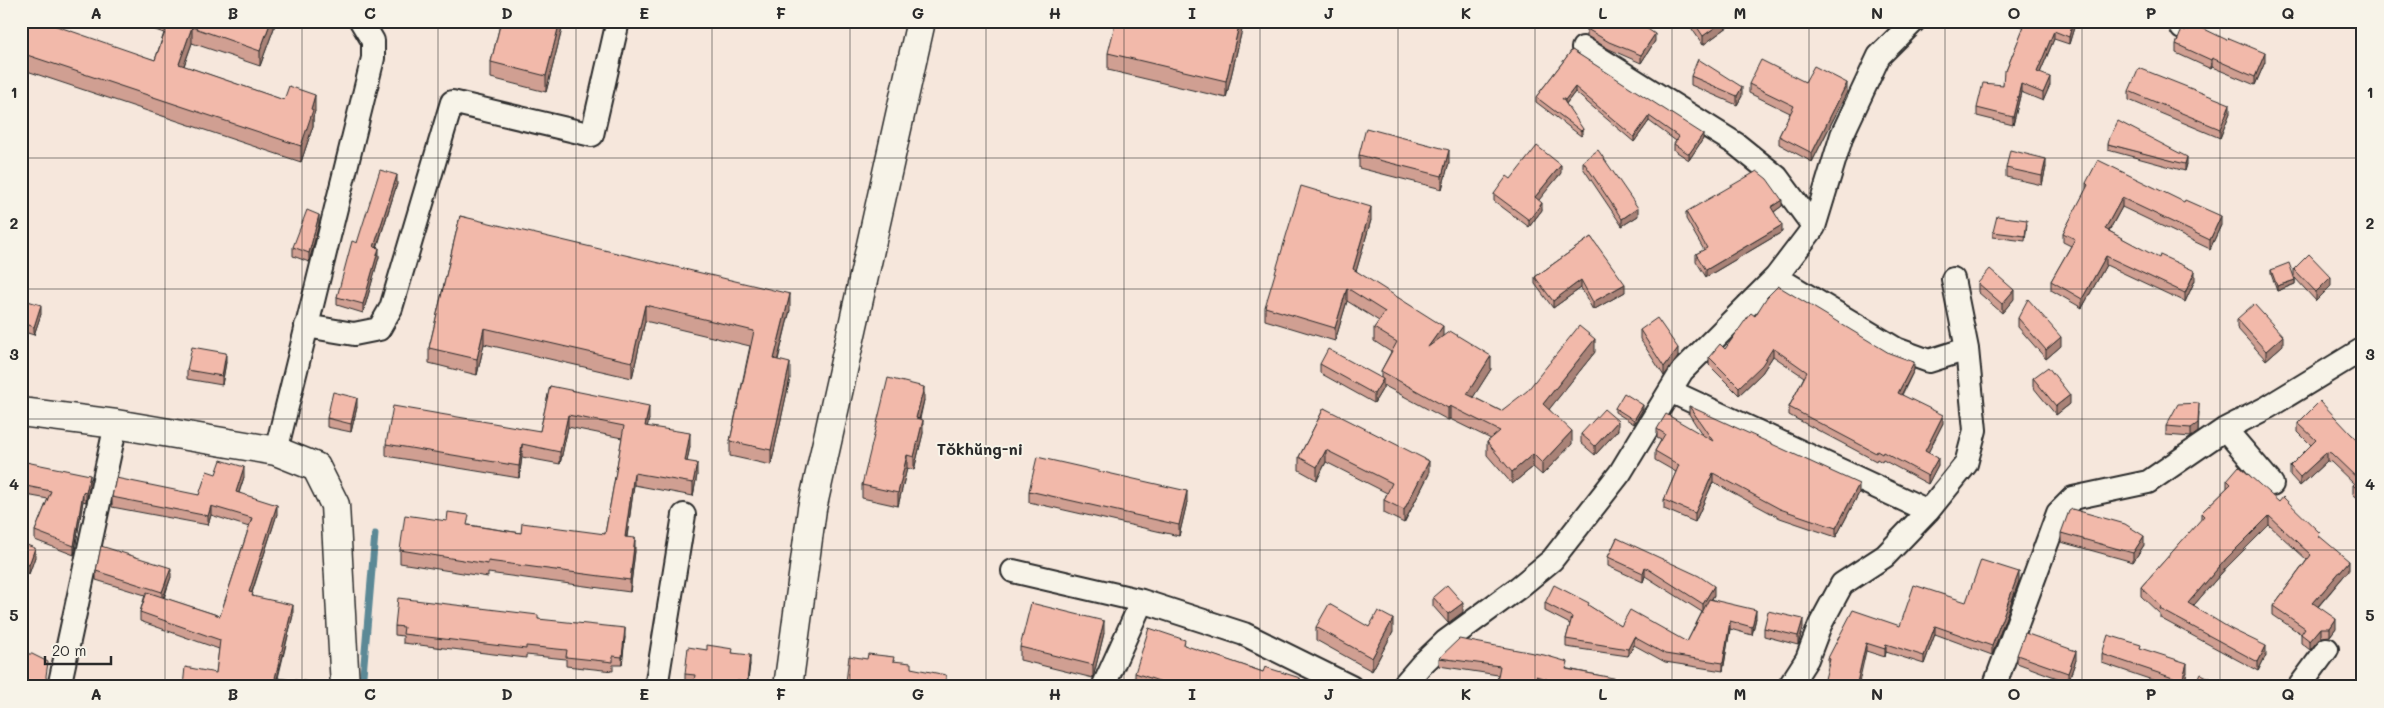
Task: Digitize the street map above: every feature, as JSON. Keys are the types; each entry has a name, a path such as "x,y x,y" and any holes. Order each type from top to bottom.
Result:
{"street":[{"path":"276,451 372,58 372,41 361,21"},
{"path":"306,326 354,334 379,329 391,308 452,102 592,135 618,21"},
{"path":"788,687 812,508 920,21"},
{"path":"1402,687 1446,641 1518,588 1552,560 1620,473 1682,371 1776,277 1814,227 1842,135 1878,56 1914,21"},
{"path":"1584,48 1736,144 1777,177 1814,227"},
{"path":"1776,277 1896,348 1929,361 1967,349"},
{"path":"1789,687 1807,659 1820,625 1842,584 1885,556 1928,512 1966,464 1975,430 1967,349 1953,279"},
{"path":"1994,687 2058,513 2073,498 2148,482 2225,429 2268,407 2363,349"},
{"path":"1670,391 1928,512"},
{"path":"21,412 116,424 276,451 316,467 335,505 345,687"},
{"path":"59,687 116,424"},
{"path":"2225,429 2272,484"},
{"path":"656,687 684,515"},
{"path":"1013,571 1142,601 1244,634 1351,687"},
{"path":"1103,687 1142,601"},
{"path":"2299,687 2326,649"}],"building":[{"path":"21,21 42,21 155,60 169,21 271,21 260,51 192,27 179,64 284,100 289,86 315,95 311,109 313,110 301,146 21,53"},
{"path":"501,21 560,21 546,76 491,62"},
{"path":"1116,21 1240,21 1226,81 1108,53"},
{"path":"1592,21 1636,21 1655,34 1641,55 1609,42 1587,29"},
{"path":"1693,21 1724,21 1703,36"},
{"path":"2026,21 2073,21 2069,37 2054,31 2037,72 2050,77 2043,93 2021,84 2013,117 1977,108 1983,83 2003,85 2004,71 2006,71"},
{"path":"2194,24 2227,40 2229,38 2265,53 2255,77 2176,44 2181,32 2191,29"},
{"path":"1572,50 1703,134 1689,154 1674,144 1679,137 1649,116 1634,137 1575,87 1565,100 1562,98 1583,129 1581,131 1536,97"},
{"path":"1698,59 1742,87 1737,96 1691,76"},
{"path":"1761,60 1805,82 1814,66 1847,83 1812,153 1779,136 1794,106 1749,84"},
{"path":"2139,68 2230,104 2220,129 2129,91"},
{"path":"2118,121 2187,157 2185,164 2108,144"},
{"path":"1366,128 1449,150 1442,176 1359,155"},
{"path":"1537,146 1561,165 1535,197 1542,203 1529,220 1494,194 1507,176 1511,179"},
{"path":"1598,150 1638,208 1622,219 1583,161"},
{"path":"2010,150 2046,159 2042,176 2006,168"},
{"path":"2098,160 2184,202 2185,200 2221,216 2210,240 2122,198 2105,229 2159,258 2160,255 2195,271 2185,293 2106,256 2082,299 2051,281 2075,239 2063,233 2088,185 2086,183"},
{"path":"380,170 397,175 374,247 379,248 363,304 337,297 352,241 357,243"},
{"path":"1757,171 1767,179 1782,200 1771,207 1782,225 1706,270 1696,254 1707,248 1686,212"},
{"path":"1301,186 1371,207 1353,269 1443,326 1428,347 1450,331 1491,356 1467,394 1501,411 1527,391 1579,326 1595,339 1543,404 1572,431 1542,463 1533,454 1512,472 1487,442 1500,431 1450,406 1448,408 1381,371 1397,342 1374,328 1385,312 1347,288 1335,328 1265,307"},
{"path":"307,210 319,215 309,253 293,247"},
{"path":"460,216 790,294 774,359 790,363 771,450 730,441 754,331 645,305 632,362 484,328 477,359 429,348"},
{"path":"1997,216 2027,220 2025,236 1993,232"},
{"path":"1591,237 1625,284 1593,302 1581,280 1553,301 1535,277"},
{"path":"2309,254 2331,277 2316,292 2294,269"},
{"path":"2289,263 2295,280 2277,286 2271,270"},
{"path":"1990,269 2014,290 2002,304 1978,283"},
{"path":"1778,286 1889,353 1914,362 1898,393 1943,415 1925,451 1938,458 1928,476 1883,452 1882,454 1877,451 1876,453 1789,407 1807,372 1773,348 1762,365 1739,387 1709,357 1720,344 1725,349 1749,315 1751,313 1755,316 1767,297"},
{"path":"21,299 41,305 34,327 21,322"},
{"path":"2028,299 2061,337 2046,350 2018,318"},
{"path":"2254,304 2283,336 2266,351 2237,319"},
{"path":"1657,318 1678,348 1664,367 1640,330"},
{"path":"192,347 226,353 222,376 187,370"},
{"path":"1328,349 1383,379 1374,394 1320,364"},
{"path":"2048,367 2070,395 2056,406 2033,378"},
{"path":"888,378 924,387 916,418 923,420 914,457 907,455 898,493 862,485"},
{"path":"550,386 649,406 645,426 690,433 685,461 697,463 693,483 634,473 625,537 635,538 630,580 488,561 488,564 400,550 405,515 447,521 448,512 469,515 467,525 521,533 522,523 605,534 624,426 568,415 560,452 522,444 519,466 386,444 393,406 540,431"},
{"path":"333,392 357,398 351,424 327,418"},
{"path":"1624,393 1643,405 1634,420 1615,408"},
{"path":"2320,401 2363,445 2363,494 2353,485 2359,480 2331,453 2327,452 2300,477 2290,466 2316,440 2298,423"},
{"path":"2199,403 2198,423 2191,428 2166,426 2178,404"},
{"path":"1689,406 1859,484 1836,528 1780,509 1713,473 1695,513 1664,500 1679,465 1655,451 1665,434 1657,429 1666,414 1713,441"},
{"path":"1324,408 1429,461 1404,510 1384,500 1392,483 1326,450 1317,467 1299,457"},
{"path":"1604,409 1618,421 1595,446 1581,434"},
{"path":"1037,457 1187,491 1179,525 1029,491"},
{"path":"221,460 244,467 236,492 277,505 249,592 253,593 252,596 293,605 275,678 321,683 320,687 183,687 185,667 216,673 220,640 140,612 147,592 220,616 252,518 211,506 208,516 112,497 116,478 199,495 207,471 216,474"},
{"path":"21,461 90,475 86,493 83,492 74,546 35,531 51,491 21,485"},
{"path":"2239,466 2279,502 2283,497 2320,533 2318,535 2349,561 2313,603 2336,619 2330,628 2321,628 2310,641 2301,634 2305,628 2273,606 2311,555 2269,516 2226,559 2188,603 2231,629 2266,646 2258,662 2160,609 2161,606 2141,587 2204,516 2201,513 2231,484 2227,480"},
{"path":"2072,509 2125,524 2144,536 2133,553 2061,533 2069,511"},
{"path":"1617,538 1699,576 1714,586 1703,604 1645,567 1643,573 1608,557"},
{"path":"21,543 35,548 29,565 21,562"},
{"path":"101,546 171,568 162,592 96,571"},
{"path":"2363,551 2363,563 2357,558"},
{"path":"1981,560 2019,572 1992,646 1935,626 1924,656 1886,644 1885,649 1866,643 1856,687 1823,687 1830,659 1828,658 1853,610 1900,626 1914,585 1966,602"},
{"path":"1447,585 1463,603 1448,614 1433,597"},
{"path":"1554,585 1589,603 1588,605 1621,626 1630,610 1687,642 1709,599 1756,610 1752,627 1730,621 1723,663 1665,654 1634,637 1628,649 1566,639 1572,617 1545,603"},
{"path":"398,598 538,615 538,619 625,628 622,657 613,656 613,662 566,657 567,650 526,646 526,649 403,634 404,627 395,626"},
{"path":"1031,603 1104,621 1093,665 1020,647"},
{"path":"1329,604 1369,627 1378,611 1393,619 1372,658 1316,627"},
{"path":"1768,611 1803,619 1798,636 1764,628"},
{"path":"1149,628 1185,640 1184,645 1263,672 1265,667 1300,678 1298,687 1177,687 1135,673"},
{"path":"2025,633 2076,651 2068,673 2017,655"},
{"path":"2108,635 2141,645 2140,648 2187,663 2182,681 2102,654"},
{"path":"1459,639 1544,655 1568,662 1566,669 1655,686 1573,687 1536,676 1534,687 1496,687 1500,666 1439,658"},
{"path":"707,645 733,649 732,653 750,655 747,682 737,681 737,686 694,681 695,675 685,674 688,647 707,650"},
{"path":"21,654 32,654 48,662 47,687 21,687"},
{"path":"868,654 894,657 893,661 911,663 911,668 946,675 944,687 855,687 856,684 846,683 849,656 867,659"},
{"path":"2201,674 2230,687 2195,687"}],"waterway":[{"path":"362,687 375,534"}],"district":[{"name":"Tŏkhŭng-ni","path":"980,448"}]}
